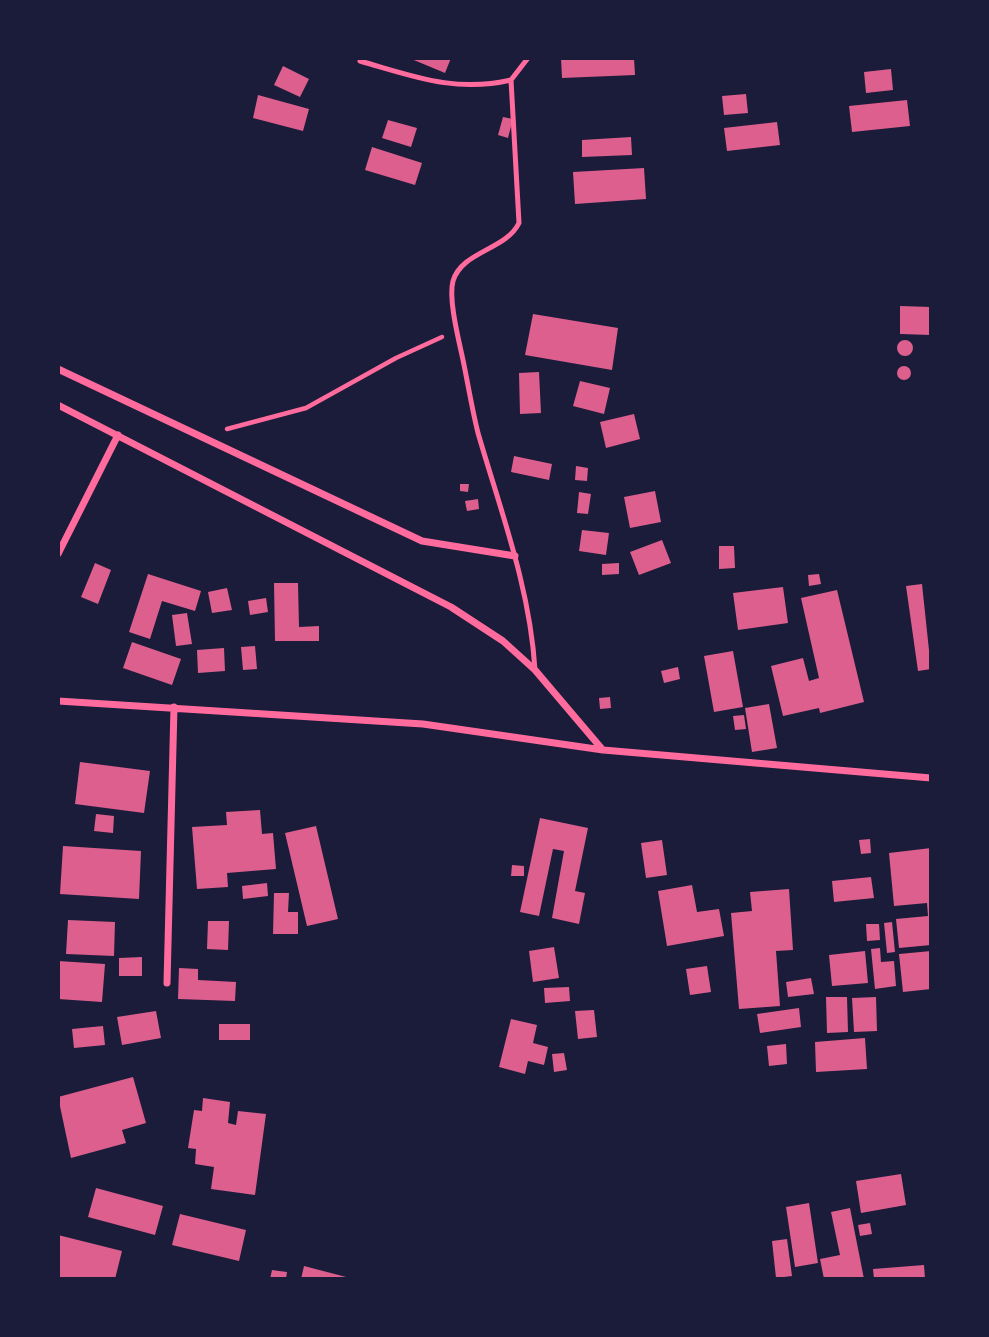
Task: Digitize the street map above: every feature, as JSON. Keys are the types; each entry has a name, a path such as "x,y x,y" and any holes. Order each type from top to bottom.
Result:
{"street":[{"path":"58,369 422,541 515,556"},
{"path":"58,405 451,607 503,641 535,670 603,750"},
{"path":"58,554 117,435"},
{"path":"58,701 424,724 603,750 931,778"},
{"path":"167,983 174,707"}],"lane":[{"path":"359,61 444,85 482,87 511,80 528,58"},
{"path":"511,80 519,223 514,233 463,265 453,282 457,330 477,429 515,556 532,625 535,670"}],"path":[{"path":"198,436 306,408 396,358 457,330"}],"building":[{"path":"409,58 451,58 445,73"},
{"path":"561,58 634,58 635,75 562,78"},
{"path":"283,66 309,79 300,97 274,85"},
{"path":"891,69 893,90 866,93 864,72"},
{"path":"746,94 748,113 724,115 722,96"},
{"path":"258,95 309,109 303,131 253,118"},
{"path":"907,100 910,126 852,132 849,106"},
{"path":"503,117 513,119 508,138 498,135"},
{"path":"388,120 417,128 411,147 382,138"},
{"path":"777,122 780,145 727,151 724,128"},
{"path":"631,137 632,155 582,157 582,140"},
{"path":"372,147 422,163 415,185 365,170"},
{"path":"644,168 646,199 575,204 573,172"},
{"path":"900,306 931,307 931,335 900,334"},
{"path":"533,314 618,328 612,370 525,355"},
{"path":"905,340 911,342 911,354 905,356 899,354 897,348 899,342"},
{"path":"901,366 907,366 911,373 907,380 901,380 897,376 897,370"},
{"path":"539,372 541,413 520,414 519,373"},
{"path":"580,381 610,388 604,414 573,406"},
{"path":"634,414 640,439 606,448 600,422"},
{"path":"514,456 552,464 549,480 511,472"},
{"path":"576,466 588,468 587,481 575,480"},
{"path":"460,484 469,484 468,492 460,491"},
{"path":"655,491 661,522 630,528 624,497"},
{"path":"579,492 591,494 588,514 577,513"},
{"path":"478,499 479,509 467,511 465,501"},
{"path":"582,530 609,533 606,555 579,551"},
{"path":"662,540 671,563 639,575 630,552"},
{"path":"719,546 734,546 735,568 719,569"},
{"path":"95,563 111,570 98,604 81,597"},
{"path":"619,563 619,574 602,575 602,564"},
{"path":"148,574 201,591 195,611 162,601 150,639 129,632"},
{"path":"819,574 821,584 809,586 808,575"},
{"path":"274,583 298,583 299,627 319,626 319,641 275,641"},
{"path":"922,584 931,669 918,671 906,586"},
{"path":"783,587 788,623 738,630 733,593"},
{"path":"227,588 232,610 212,613 208,592"},
{"path":"837,590 864,702 820,713 819,708 783,716 771,666 803,658 809,681 819,678 801,598"},
{"path":"266,598 268,612 250,615 248,601"},
{"path":"187,613 192,644 176,646 172,615"},
{"path":"132,642 181,659 172,685 123,668"},
{"path":"255,646 257,669 243,670 241,647"},
{"path":"224,648 225,671 198,673 197,650"},
{"path":"733,651 743,707 714,712 704,656"},
{"path":"678,667 680,679 664,683 661,671"},
{"path":"610,697 611,708 600,709 599,698"},
{"path":"769,704 777,748 752,752 745,708"},
{"path":"744,715 746,729 735,730 733,716"},
{"path":"80,762 150,771 144,813 75,804"},
{"path":"260,810 262,834 273,833 276,869 227,873 228,887 197,889 192,827 227,825 226,812"},
{"path":"96,814 114,816 113,833 94,831"},
{"path":"540,818 588,828 575,891 585,893 579,924 552,918 564,851 553,849 539,916 520,912"},
{"path":"316,826 338,919 307,926 285,833"},
{"path":"870,839 871,853 861,854 859,840"},
{"path":"662,840 667,875 646,878 641,843"},
{"path":"63,846 141,851 139,899 60,894"},
{"path":"931,848 931,945 899,948 896,919 928,916 927,903 894,906 889,853"},
{"path":"512,865 524,866 524,876 511,876"},
{"path":"871,877 874,898 834,902 832,881"},
{"path":"267,883 268,896 243,899 242,886"},
{"path":"692,885 697,912 719,909 724,936 667,946 658,891"},
{"path":"789,889 793,950 776,951 780,1006 739,1009 731,913 752,911 750,892"},
{"path":"274,893 289,893 288,912 298,912 298,934 273,934"},
{"path":"68,920 115,922 114,956 66,954"},
{"path":"208,921 229,921 228,950 207,949"},
{"path":"892,922 895,952 887,953 884,923"},
{"path":"866,924 879,924 880,940 867,941"},
{"path":"554,947 559,978 533,982 529,951"},
{"path":"880,948 881,962 894,961 896,986 875,989 871,949"},
{"path":"865,951 868,983 832,986 829,955"},
{"path":"931,951 931,989 903,992 899,954"},
{"path":"142,957 142,976 119,976 119,958"},
{"path":"58,961 105,964 102,1002 58,999"},
{"path":"707,966 711,992 690,995 686,969"},
{"path":"179,968 198,969 198,980 236,982 235,1001 178,999"},
{"path":"811,978 814,994 788,997 786,982"},
{"path":"569,987 570,1001 545,1003 544,988"},
{"path":"826,997 847,997 848,1032 827,1033"},
{"path":"876,997 877,1031 854,1032 852,998"},
{"path":"799,1008 801,1027 760,1033 757,1014"},
{"path":"594,1010 597,1037 578,1039 575,1011"},
{"path":"156,1011 161,1038 122,1045 117,1017"},
{"path":"511,1019 537,1025 533,1043 548,1047 544,1065 528,1061 525,1074 499,1067"},
{"path":"219,1024 250,1024 250,1040 219,1040"},
{"path":"103,1026 105,1045 74,1048 72,1029"},
{"path":"865,1038 867,1069 816,1072 815,1042"},
{"path":"786,1044 787,1064 769,1066 767,1046"},
{"path":"564,1053 567,1070 554,1072 552,1054"},
{"path":"133,1077 146,1123 122,1130 126,1143 71,1158 58,1097"},
{"path":"203,1098 230,1102 228,1123 236,1125 238,1111 266,1114 255,1195 211,1189 214,1167 195,1164 196,1149 188,1148 194,1110 202,1111"},
{"path":"901,1174 906,1205 861,1213 856,1181"},
{"path":"96,1188 163,1206 155,1235 88,1217"},
{"path":"809,1203 818,1263 795,1267 786,1207"},
{"path":"850,1208 864,1279 824,1279 820,1259 840,1255 831,1212"},
{"path":"180,1214 246,1230 239,1261 172,1245"},
{"path":"870,1223 872,1234 860,1236 858,1225"},
{"path":"58,1235 122,1251 115,1279 58,1279"},
{"path":"787,1239 792,1276 776,1278 772,1241"},
{"path":"924,1265 925,1279 874,1279 873,1269"},
{"path":"304,1266 350,1278 350,1279 301,1279"},
{"path":"272,1270 287,1272 286,1279 270,1279"}]}
